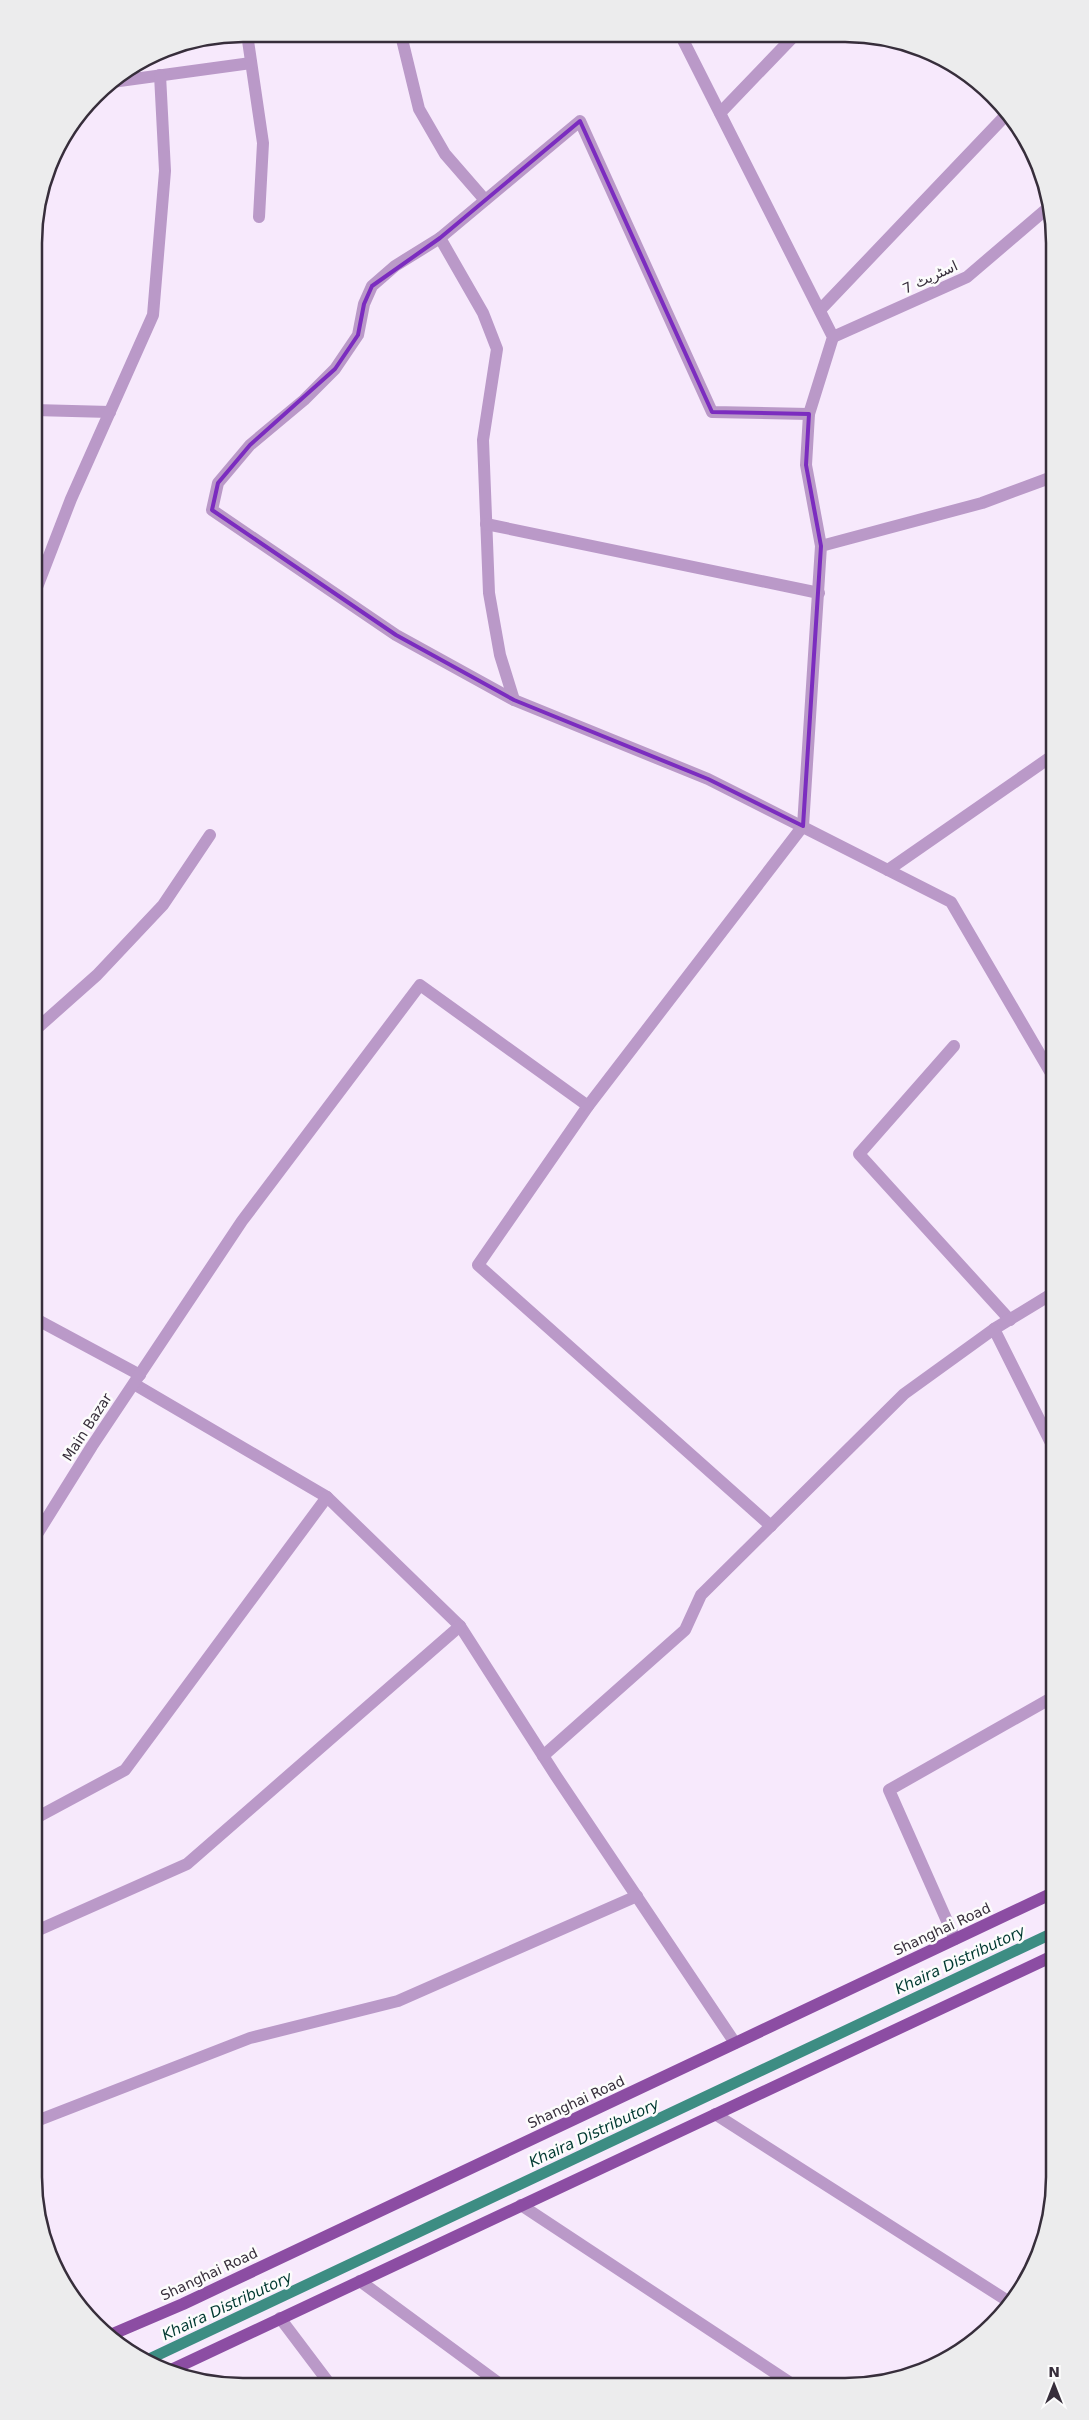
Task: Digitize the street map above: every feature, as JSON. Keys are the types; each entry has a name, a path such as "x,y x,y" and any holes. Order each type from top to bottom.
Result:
{"main road":[{"name":"Shanghai Road","path":"116,2332 191,2300 1046,1896"},
{"path":"178,2367 1046,1959"}],"street":[{"path":"248,42 263,144 259,217"},
{"path":"403,42 419,109 445,154 485,200"},
{"path":"684,42 833,337 809,414 806,465 821,546 803,826 588,1106 478,1265 771,1526"},
{"path":"720,114 788,42"},
{"path":"127,80 251,63"},
{"path":"42,574 71,499 153,315 165,171 160,75"},
{"path":"820,310 1003,118"},
{"path":"809,414 712,412 580,121 440,238 395,266 372,286 364,304 358,335 335,369 304,400 250,445 218,483 212,510 396,635 514,700 708,779 951,902 1046,1065"},
{"name":"اسٹریٹ 7","path":"833,337 967,277 1044,211"},
{"path":"440,238 483,313 498,349 483,440 489,593 500,655 514,700"},
{"path":"42,410 110,412"},
{"path":"821,546 982,503 1046,479"},
{"path":"486,524 819,593"},
{"path":"888,870 1046,760"},
{"path":"42,1025 97,975 163,905 210,835"},
{"name":"Main Bazar","path":"42,1526 92,1446 242,1221 420,985 588,1106"},
{"path":"954,1046 858,1154 1010,1320"},
{"path":"543,1756 685,1630 701,1595 904,1394 994,1329 1046,1298"},
{"path":"42,1323 327,1497 460,1626 543,1756 735,2043"},
{"path":"994,1329 1046,1434"},
{"path":"42,1815 125,1770 327,1497"},
{"path":"42,1928 187,1864 460,1626"},
{"path":"956,1940 889,1790 1046,1701"},
{"path":"42,2119 250,2038 398,2001 637,1896"},
{"path":"715,2114 1005,2299"},
{"path":"521,2205 783,2378"},
{"path":"360,2281 492,2378"},
{"path":"280,2318 325,2378"}],"highlighted area":[{"path":"580,121 712,412 809,414 806,465 821,546 803,826 708,779 514,700 396,635 212,510 218,483 250,445 335,369 358,335 364,304 372,286 440,238"}],"waterway":[{"name":"Khaira Distributory","path":"154,2357 1046,1936"}]}
